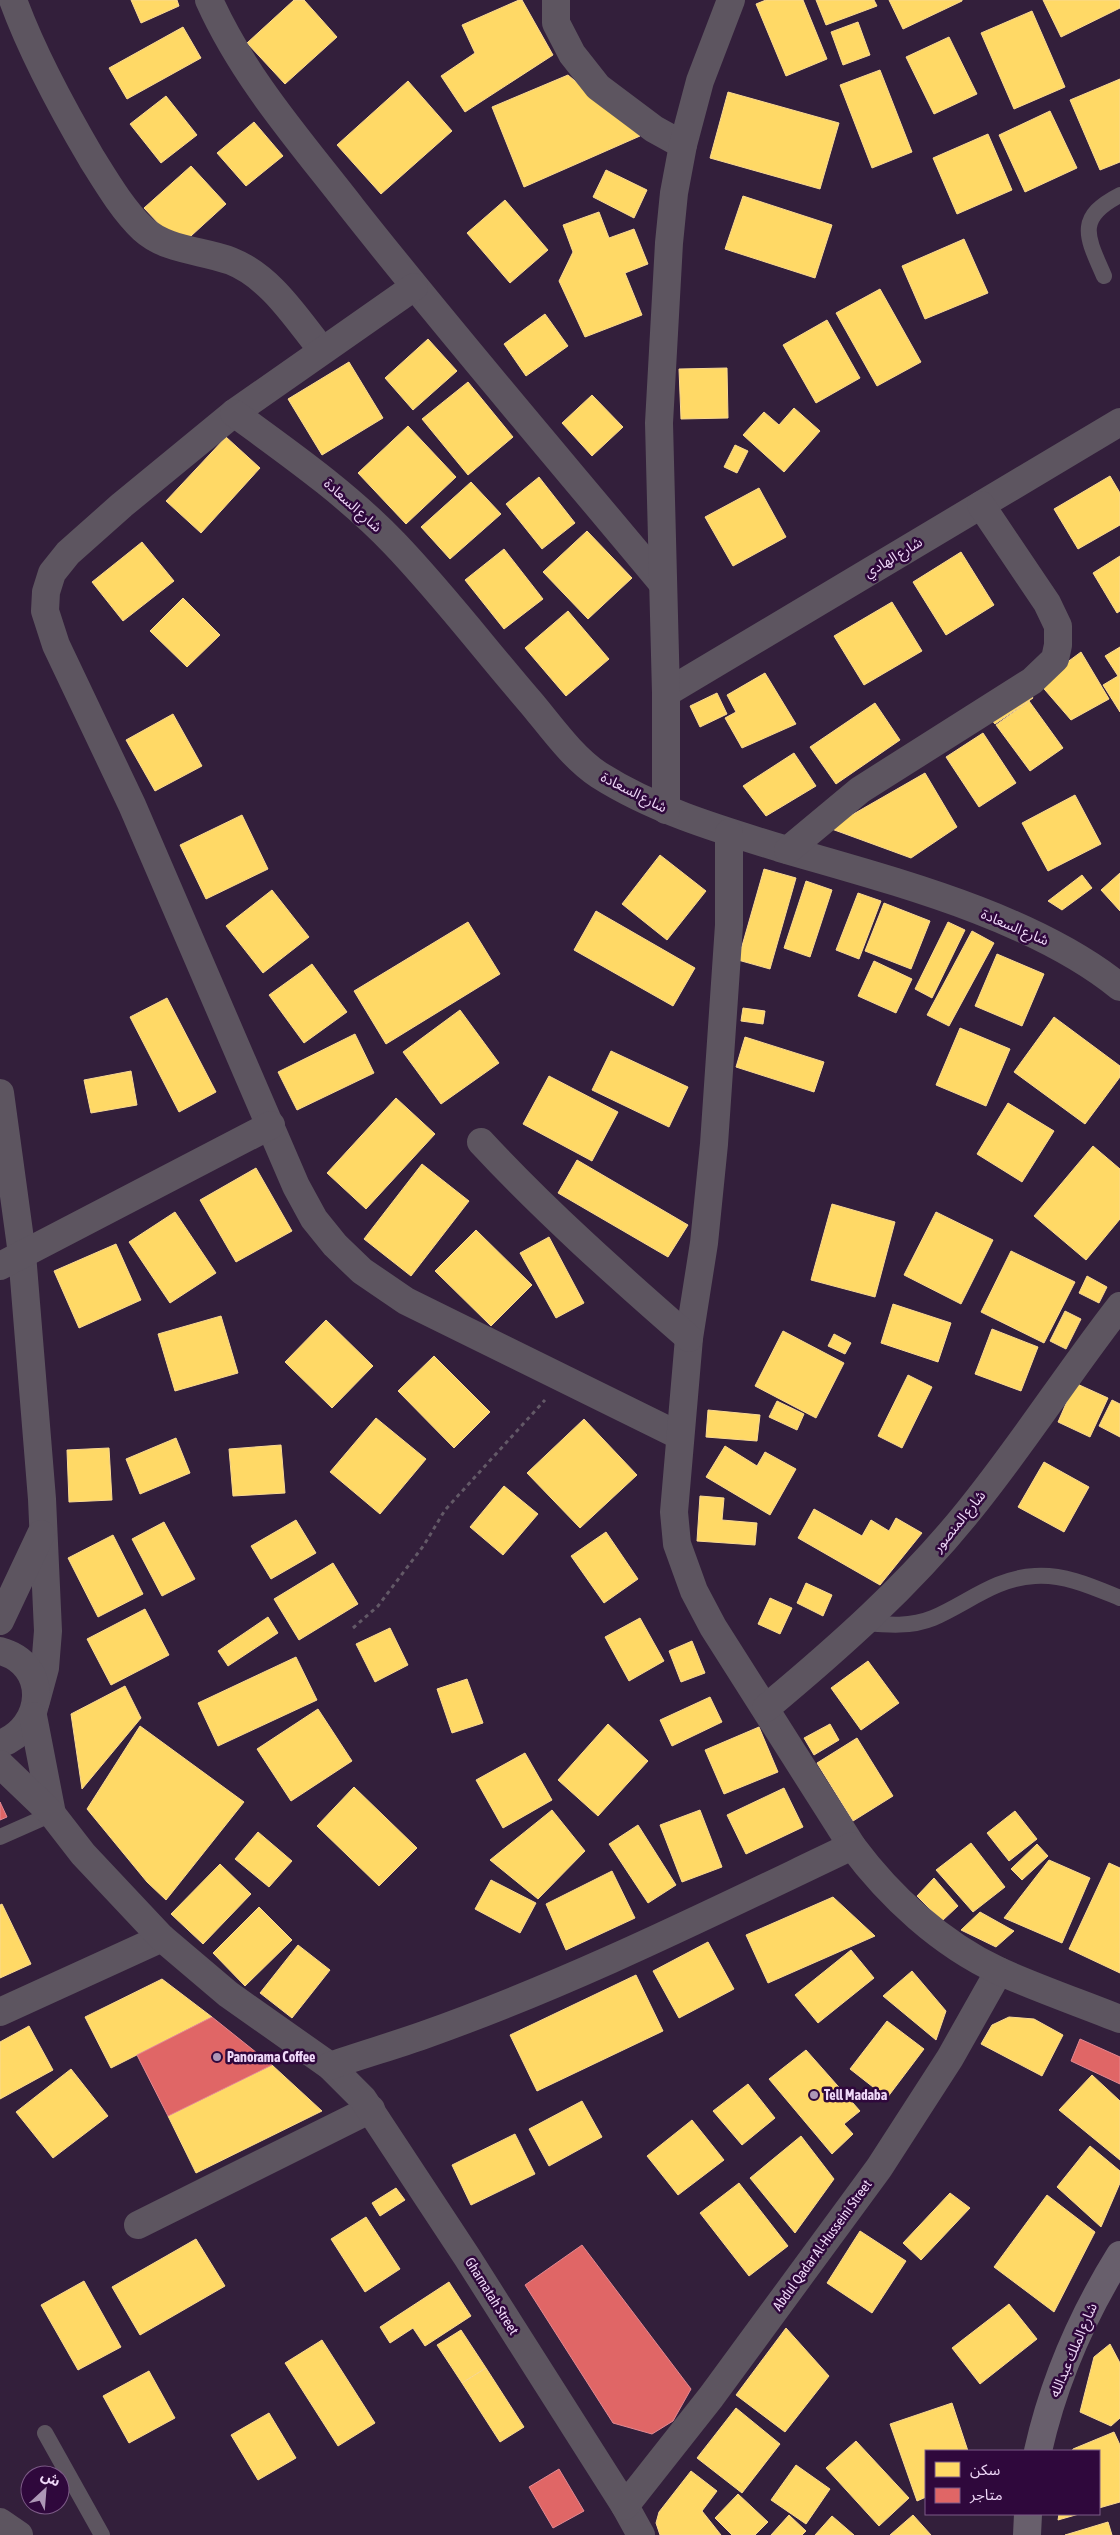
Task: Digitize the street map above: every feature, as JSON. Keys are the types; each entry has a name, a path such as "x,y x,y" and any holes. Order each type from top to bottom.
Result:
{"main road":[{"name":"شارع الملك عبدالله","path":"1038,2450 1046,2415 1061,2371 1083,2319 1120,2254"},
{"path":"1027,2535 1028,2515"}],"street":[{"path":"13,0 25,32 74,129 109,186 144,230 168,244 232,262 252,273 276,292 322,350"},
{"path":"209,0 222,28 248,74 414,287 664,584"},
{"path":"556,0 556,23 572,54 598,88 654,129 683,145"},
{"path":"666,810 666,694 659,424 669,243 674,193 683,145 700,81 730,0"},
{"path":"414,287 234,413 122,505 68,553 52,573 46,592 45,612 56,645 132,805 296,1186 314,1219 335,1245 362,1271 414,1305 680,1436"},
{"name":"شارع السعادة","path":"234,413 330,482 394,543 563,741 596,773 640,798 666,810 729,833 892,881 988,915 1047,940 1099,970 1120,987"},
{"name":"شارع الهادي","path":"666,694 1120,422"},
{"path":"788,850 860,790 1032,681 1055,659 1058,645 1058,626 1048,603 981,505"},
{"path":"729,833 729,925 714,1134 704,1243 689,1338 680,1436 674,1512 677,1544 694,1590 713,1627 852,1846 872,1872 918,1917 973,1957 999,1970 1120,2019"},
{"path":"0,1093 11,1260 43,1528 48,1631 45,1668 35,1709 24,1730 12,1740 0,1744"},
{"path":"11,1260 271,1125"},
{"path":"481,1142 512,1176 620,1278 689,1338"},
{"name":"شارع المنصور","path":"766,1708 864,1623 924,1564 968,1513 1120,1306"},
{"path":"0,1621 43,1528"},
{"path":"0,1651 17,1659 28,1671 35,1685 35,1709 52,1814"},
{"name":"Gharnatah Street","path":"0,1764 52,1814 83,1854 162,1938 228,1994 330,2066 371,2109 642,2535"},
{"path":"330,2066 424,2035 526,1996 682,1927 852,1846"},
{"path":"0,2012 162,1938"},
{"name":"Abdul Qadar Al-Husseini Street","path":"625,2506 711,2397 879,2168 950,2058 999,1970"},
{"path":"138,2225 371,2109"},
{"path":"0,2522 18,2535"}],"lane":[{"path":"1104,276 1090,243 1089,227 1093,214 1104,203 1120,195"},
{"path":"864,1623 899,1625 932,1618 988,1587 1035,1576 1059,1578 1088,1585 1120,1598"},
{"path":"0,1837 52,1814"},
{"path":"45,2433 102,2535"}],"path":[{"path":"353,1628 378,1606 424,1545 445,1510 564,1380"}],"building: سكن":[{"path":"131,0 177,0 179,6 141,23"},
{"path":"294,0 304,0 337,37 285,84 247,43"},
{"path":"522,0 553,55 465,112 441,76 475,53 462,25"},
{"path":"766,0 803,0 827,59 786,76 756,4"},
{"path":"816,0 874,0 877,6 826,25"},
{"path":"889,0 962,0 962,1 903,29"},
{"path":"1043,0 1120,0 1120,8 1061,37"},
{"path":"1032,11 1065,87 1014,109 981,33"},
{"path":"858,22 870,55 843,65 831,32"},
{"path":"183,27 201,58 127,99 109,68"},
{"path":"949,37 977,94 934,114 906,57"},
{"path":"880,70 912,152 872,168 840,85"},
{"path":"568,75 640,136 524,187 492,107"},
{"path":"1120,79 1120,162 1100,170 1070,100"},
{"path":"408,81 452,131 381,194 337,145"},
{"path":"728,92 839,123 820,189 710,158"},
{"path":"166,96 197,135 161,163 130,124"},
{"path":"1050,111 1077,168 1025,192 999,135"},
{"path":"254,122 283,156 246,186 217,153"},
{"path":"988,134 1012,190 957,214 933,158"},
{"path":"191,166 226,204 180,246 144,208"},
{"path":"606,170 647,190 634,218 593,197"},
{"path":"743,196 832,225 815,278 725,249"},
{"path":"505,200 548,250 510,283 467,233"},
{"path":"599,212 609,238 634,229 648,264 625,273 642,315 585,337 559,281 573,252 563,225"},
{"path":"964,239 988,293 925,319 902,266"},
{"path":"880,289 921,362 877,386 836,313"},
{"path":"545,314 568,346 526,376 504,344"},
{"path":"827,320 860,378 816,403 783,345"},
{"path":"428,339 457,371 413,410 385,378"},
{"path":"349,362 383,418 322,455 288,399"},
{"path":"727,368 728,418 681,419 679,369"},
{"path":"468,382 513,437 468,475 422,419"},
{"path":"592,395 623,427 592,456 562,423"},
{"path":"794,408 820,431 784,472 743,435 764,412 779,425"},
{"path":"408,426 456,477 406,524 358,473"},
{"path":"226,437 260,468 201,533 166,501"},
{"path":"735,445 748,451 737,473 724,467"},
{"path":"1110,476 1120,493 1120,525 1078,549 1054,509"},
{"path":"539,477 575,523 542,549 506,504"},
{"path":"471,482 501,514 450,559 421,527"},
{"path":"759,488 786,537 733,566 705,517"},
{"path":"587,531 632,578 588,619 543,572"},
{"path":"142,542 174,581 123,621 92,582"},
{"path":"504,549 543,599 504,629 465,580"},
{"path":"961,552 994,605 946,635 913,582"},
{"path":"1120,556 1120,611 1117,613 1093,573"},
{"path":"183,598 220,635 187,667 150,631"},
{"path":"892,602 922,651 864,685 834,636"},
{"path":"568,611 609,659 566,696 525,648"},
{"path":"1120,647 1120,712 1103,685 1118,676 1105,656"},
{"path":"1081,652 1109,699 1071,720 1039,683"},
{"path":"765,673 796,724 742,748 725,718 736,712 727,695"},
{"path":"1026,688 1033,698 995,724 988,715"},
{"path":"717,693 727,714 700,727 690,706"},
{"path":"1029,701 1063,748 1030,771 996,725"},
{"path":"875,703 900,740 836,784 810,747"},
{"path":"173,714 202,766 155,791 126,740"},
{"path":"983,733 1016,783 979,807 946,757"},
{"path":"794,753 816,786 766,816 743,786"},
{"path":"925,773 957,827 911,858 829,828"},
{"path":"1075,795 1101,844 1048,871 1022,823"},
{"path":"242,815 268,869 206,899 180,845"},
{"path":"660,855 706,891 667,940 622,904"},
{"path":"764,869 796,878 770,969 738,960"},
{"path":"1120,873 1120,911 1101,890"},
{"path":"1082,875 1092,888 1062,910 1048,901"},
{"path":"806,881 832,890 810,957 784,948"},
{"path":"272,890 309,937 263,973 226,926"},
{"path":"858,893 881,901 859,959 836,950"},
{"path":"884,903 930,921 911,969 865,951"},
{"path":"596,911 695,968 673,1006 574,950"},
{"path":"468,922 500,974 386,1044 354,991"},
{"path":"948,922 965,930 932,998 915,989"},
{"path":"972,931 994,943 949,1026 927,1015"},
{"path":"997,954 1044,974 1022,1026 975,1006"},
{"path":"874,961 912,979 896,1013 858,996"},
{"path":"312,964 347,1012 304,1043 269,995"},
{"path":"167,998 216,1092 179,1112 130,1017"},
{"path":"743,1008 765,1011 763,1024 741,1021"},
{"path":"460,1010 499,1063 441,1104 403,1052"},
{"path":"1054,1017 1120,1066 1120,1077 1085,1124 1014,1072"},
{"path":"960,1028 1010,1049 986,1106 936,1085"},
{"path":"355,1034 374,1073 297,1110 278,1072"},
{"path":"745,1037 824,1062 814,1092 736,1067"},
{"path":"611,1051 688,1087 669,1127 592,1090"},
{"path":"131,1071 137,1105 91,1113 84,1080"},
{"path":"549,1076 618,1112 592,1161 523,1124"},
{"path":"396,1098 435,1134 366,1209 327,1173"},
{"path":"1008,1103 1054,1131 1022,1182 977,1154"},
{"path":"1093,1146 1120,1169 1120,1219 1086,1260 1034,1216"},
{"path":"577,1160 688,1225 668,1257 558,1193"},
{"path":"422,1164 469,1201 411,1276 364,1239"},
{"path":"256,1168 292,1231 236,1262 200,1200"},
{"path":"832,1204 895,1222 875,1297 811,1280"},
{"path":"175,1212 216,1273 170,1303 129,1242"},
{"path":"936,1212 993,1240 961,1304 904,1275"},
{"path":"476,1230 532,1285 491,1326 435,1271"},
{"path":"549,1237 584,1303 556,1318 520,1253"},
{"path":"116,1244 141,1300 79,1328 54,1271"},
{"path":"1011,1251 1075,1282 1044,1343 981,1312"},
{"path":"1087,1276 1107,1287 1099,1303 1079,1293"},
{"path":"893,1304 951,1323 938,1362 881,1343"},
{"path":"1065,1311 1081,1319 1066,1349 1050,1341"},
{"path":"221,1316 238,1373 175,1391 158,1334"},
{"path":"326,1320 373,1366 332,1408 285,1362"},
{"path":"992,1329 1038,1347 1021,1391 975,1374"},
{"path":"783,1331 844,1363 816,1418 755,1386"},
{"path":"834,1334 851,1343 845,1354 828,1346"},
{"path":"434,1356 490,1412 454,1448 398,1391"},
{"path":"908,1375 932,1387 902,1448 878,1436"},
{"path":"1075,1383 1108,1398 1090,1437 1058,1422"},
{"path":"1112,1400 1120,1404 1120,1437 1099,1426"},
{"path":"777,1401 804,1414 797,1430 769,1417"},
{"path":"708,1410 760,1415 757,1441 706,1437"},
{"path":"376,1418 426,1459 380,1514 330,1472"},
{"path":"584,1419 637,1475 580,1528 527,1473"},
{"path":"176,1438 190,1473 140,1494 126,1459"},
{"path":"281,1445 285,1493 233,1496 229,1449"},
{"path":"725,1446 757,1466 765,1452 796,1469 770,1515 706,1477"},
{"path":"109,1448 112,1500 69,1502 67,1450"},
{"path":"1044,1462 1089,1487 1064,1532 1018,1507"},
{"path":"504,1486 538,1514 503,1555 470,1527"},
{"path":"700,1496 724,1498 722,1520 757,1523 755,1545 697,1541"},
{"path":"814,1509 862,1536 871,1520 889,1531 896,1518 922,1533 880,1585 798,1538"},
{"path":"296,1520 316,1553 271,1579 251,1546"},
{"path":"164,1522 195,1579 162,1596 132,1539"},
{"path":"606,1532 638,1579 604,1603 571,1556"},
{"path":"113,1535 143,1594 98,1617 68,1558"},
{"path":"333,1563 358,1604 299,1640 274,1599"},
{"path":"806,1583 832,1595 823,1616 797,1603"},
{"path":"770,1598 792,1608 780,1634 758,1624"},
{"path":"145,1609 169,1655 111,1685 87,1639"},
{"path":"268,1617 278,1633 228,1666 218,1651"},
{"path":"640,1618 664,1661 629,1681 605,1637"},
{"path":"390,1628 408,1665 375,1682 356,1644"},
{"path":"692,1641 705,1673 681,1682 669,1651"},
{"path":"296,1657 317,1700 218,1746 198,1703"},
{"path":"868,1661 899,1703 861,1730 831,1688"},
{"path":"467,1679 483,1723 452,1733 437,1689"},
{"path":"125,1686 141,1718 82,1789 71,1714"},
{"path":"710,1697 722,1722 672,1746 660,1720"},
{"path":"318,1709 352,1761 291,1801 257,1749"},
{"path":"608,1724 648,1761 598,1816 558,1780"},
{"path":"830,1724 839,1740 814,1755 804,1738"},
{"path":"140,1726 244,1802 166,1900 147,1882 87,1809"},
{"path":"759,1727 778,1772 724,1794 705,1750"},
{"path":"857,1738 893,1796 853,1821 817,1763"},
{"path":"525,1753 552,1800 503,1828 476,1780"},
{"path":"354,1787 417,1848 379,1886 317,1826"},
{"path":"784,1788 803,1827 746,1854 727,1815"},
{"path":"552,1810 585,1851 538,1899 490,1860"},
{"path":"700,1810 722,1867 682,1882 660,1825"},
{"path":"1015,1811 1037,1839 1009,1861 987,1833"},
{"path":"638,1825 676,1885 648,1903 609,1844"},
{"path":"258,1832 292,1861 269,1887 235,1859"},
{"path":"971,1843 1005,1887 973,1912 936,1870"},
{"path":"1037,1844 1048,1856 1022,1880 1011,1869"},
{"path":"1049,1860 1090,1878 1062,1943 1004,1918"},
{"path":"1109,1863 1120,1868 1120,1973 1069,1949"},
{"path":"220,1864 251,1894 203,1944 171,1914"},
{"path":"612,1871 635,1918 566,1950 546,1904"},
{"path":"934,1878 958,1906 942,1921 917,1896"},
{"path":"491,1880 536,1903 520,1933 475,1909"},
{"path":"833,1897 875,1936 768,1983 746,1935"},
{"path":"2,1904 31,1964 0,1978 0,1905"},
{"path":"259,1907 292,1940 245,1986 213,1953"},
{"path":"980,1912 1014,1931 996,1947 961,1930"},
{"path":"708,1942 734,1989 679,2018 653,1971"},
{"path":"298,1945 330,1970 292,2018 260,1993"},
{"path":"851,1950 874,1978 818,2023 795,1995"},
{"path":"912,1971 946,2011 936,2040 883,1996"},
{"path":"636,1975 663,2031 537,2091 510,2035"},
{"path":"162,1979 212,2017 111,2068 85,2017"},
{"path":"1009,2017 1034,2019 1063,2035 1042,2076 981,2044 992,2025"},
{"path":"887,2021 924,2049 887,2098 850,2069"},
{"path":"29,2026 53,2070 0,2099 0,2042"},
{"name":"Tell Madaba","path":"806,2050 860,2111 844,2124 853,2134 832,2154 769,2079"},
{"path":"272,2065 322,2111 196,2173 168,2116"},
{"path":"71,2069 108,2116 53,2158 16,2112"},
{"path":"1092,2075 1120,2101 1120,2160 1059,2110"},
{"path":"748,2084 775,2118 742,2145 713,2111"},
{"path":"582,2101 602,2137 549,2166 529,2129"},
{"path":"692,2120 724,2160 678,2195 647,2156"},
{"path":"515,2134 535,2174 471,2205 452,2165"},
{"path":"801,2136 834,2179 795,2233 750,2178"},
{"path":"1090,2146 1120,2171 1120,2183 1101,2227 1057,2187"},
{"path":"739,2183 788,2246 749,2276 700,2213"},
{"path":"396,2188 405,2200 380,2216 372,2203"},
{"path":"950,2193 970,2208 921,2260 903,2243"},
{"path":"1047,2195 1095,2232 1054,2312 994,2267"},
{"path":"366,2217 400,2269 365,2292 331,2239"},
{"path":"860,2231 906,2261 872,2313 827,2283"},
{"path":"196,2239 225,2286 140,2335 112,2287"},
{"path":"84,2281 121,2347 78,2370 41,2305"},
{"path":"449,2282 471,2316 425,2346 413,2328 390,2343 380,2327"},
{"path":"1009,2304 1037,2339 980,2384 952,2348"},
{"path":"786,2328 829,2376 785,2432 736,2395"},
{"path":"461,2330 486,2368 462,2383 437,2345"},
{"path":"322,2340 375,2423 338,2446 285,2363"},
{"path":"1110,2344 1120,2363 1120,2418 1111,2426 1080,2412 1094,2357"},
{"path":"486,2368 524,2427 500,2442 462,2383"},
{"path":"149,2371 175,2418 129,2443 103,2396"},
{"path":"952,2403 968,2450 925,2450 925,2497 917,2501 890,2424"},
{"path":"736,2408 780,2444 742,2493 697,2458"},
{"path":"269,2413 296,2458 258,2480 231,2435"},
{"path":"1114,2432 1120,2445 1120,2502 1100,2508 1100,2450 1073,2449"},
{"path":"856,2441 909,2498 879,2526 826,2468"},
{"path":"796,2465 830,2489 806,2524 771,2500"},
{"path":"691,2471 717,2491 702,2511 721,2535 660,2535 656,2523 659,2512"},
{"path":"738,2494 768,2522 755,2535 732,2535 715,2518"},
{"path":"789,2515 806,2531 802,2535 771,2535"},
{"path":"913,2515 931,2535 890,2535"},
{"path":"1059,2515 1076,2515 1058,2520"},
{"path":"832,2516 854,2535 815,2535"},
{"path":"1108,2522 1112,2535 1065,2535"}],"building: متاجر":[{"path":"0,1802 7,1817 0,1820"},
{"path":"212,2017 272,2065 168,2116 137,2055"},
{"path":"1080,2039 1120,2057 1120,2084 1071,2061"},
{"path":"582,2245 691,2389 673,2421 652,2434 613,2423 525,2285"},
{"path":"559,2469 584,2511 553,2528 529,2487"}],"place":[{"name":"Panorama Coffee","path":"217,2057"},
{"name":"Tell Madaba","path":"814,2095"}]}
